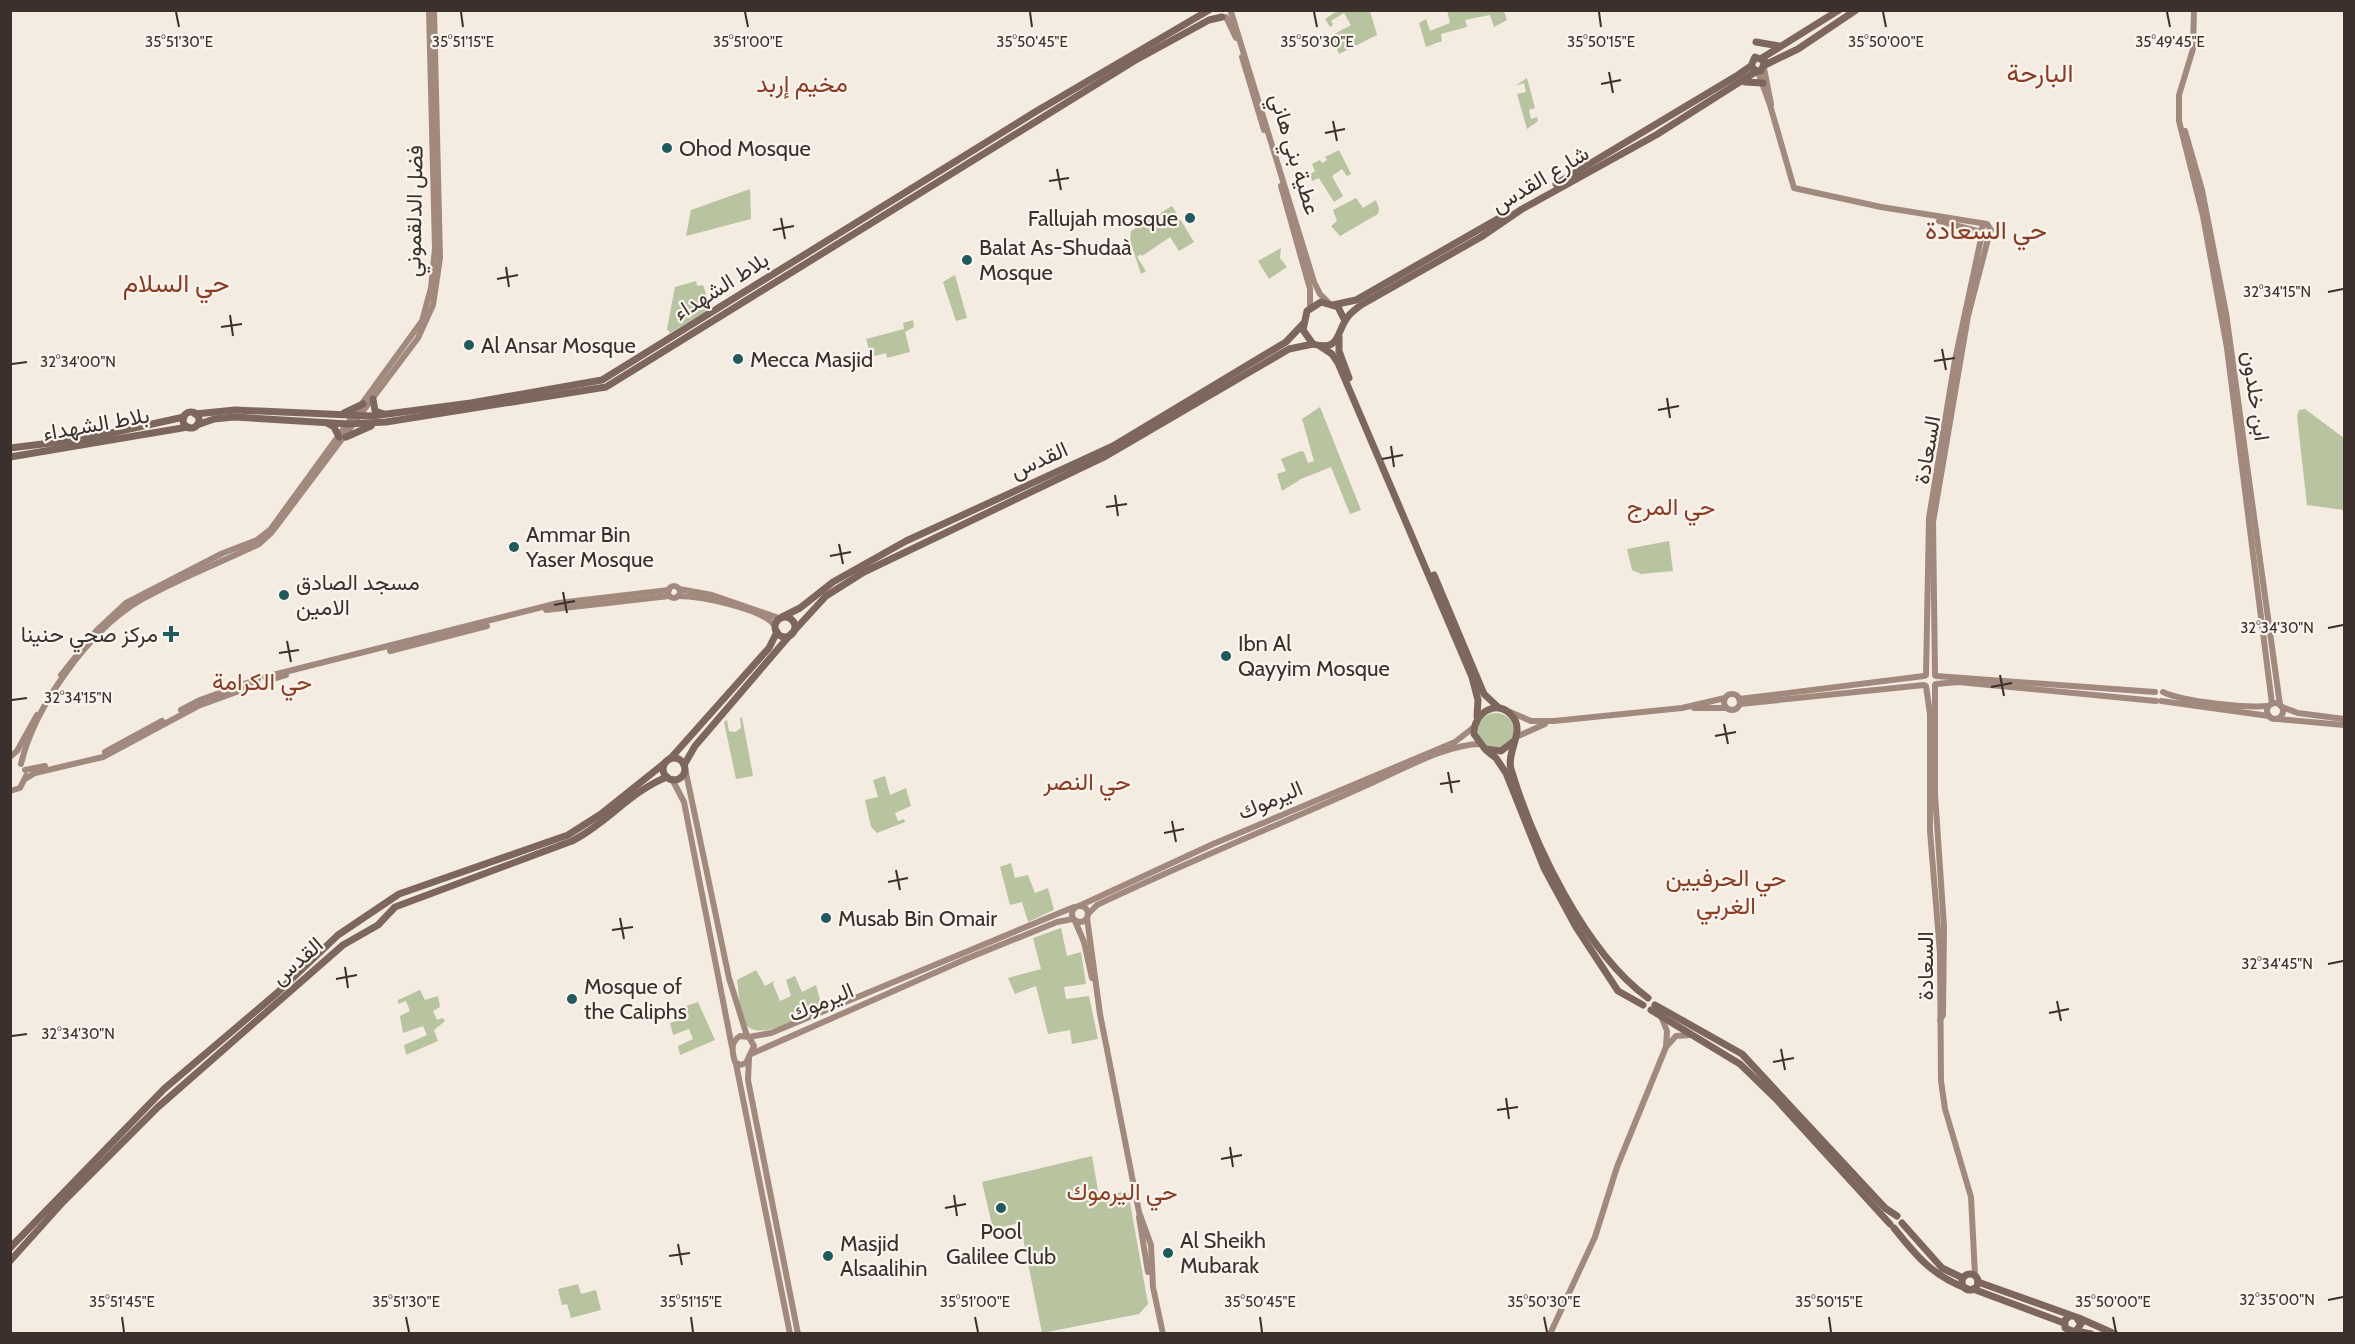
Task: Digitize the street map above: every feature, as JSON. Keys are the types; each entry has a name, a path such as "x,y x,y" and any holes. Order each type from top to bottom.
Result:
{"main road":[{"name":"بلاط الشهداء","path":"195,414 235,410 325,419 386,418 590,383 610,376 1035,112 1209,10"},
{"path":"1839,10 1782,46 1759,67 1438,255 1356,300 1331,304 1317,303 1310,308 1303,324 1305,335 1316,345 1332,354 1338,363 1472,677 1478,700 1475,723 1477,741 1496,758 1506,773 1556,893 1621,994 1643,1005 1653,1007 1742,1054 1885,1208 1900,1220 1942,1268 1972,1277 2081,1324 2077,1331"},
{"name":"شارع القدس","path":"1345,321 1361,305 1480,237 1521,209 1645,142 1743,82 1759,67 1770,65 1856,10"},
{"path":"325,419 342,437 386,418 606,387 1134,61 1209,20 1228,14"},
{"path":"1756,42 1768,46 1782,46"},
{"path":"1743,82 1763,83"},
{"path":"1331,304 1341,311 1345,321 1339,337 1339,351 1348,375 1482,690 1490,702 1503,709 1516,722 1515,739 1510,758 1512,770 1548,863 1580,922 1632,985 1654,1000 1653,1007 1661,1016 1740,1064 1776,1099 1930,1269 1948,1282 2115,1334"},
{"name":"القدس","path":"781,618 800,608 833,582 898,545 1124,440 1286,342 1303,324"},
{"path":"1316,345 1328,345 1339,337"},
{"name":"القدس","path":"684,766 695,746 826,596 864,572 1097,461 1289,349 1316,345"},
{"path":"373,399 375,411 386,418"},
{"path":"197,425 199,418 195,414 190,413 184,417 184,424 188,427 197,425 214,419 234,417 325,419 351,412 363,404"},
{"name":"بلاط الشهداء","path":"10,448 84,439 184,417"},
{"name":"بلاط الشهداء","path":"10,457 188,427"},
{"path":"781,618 792,620 794,626 791,634 784,636 776,629 781,618"},
{"name":"القدس","path":"10,1248 164,1089 277,993 338,935 399,894 568,835 593,820 668,761 769,648 776,629"},
{"path":"1475,723 1486,710 1503,709"},
{"path":"1483,747 1501,751 1515,739"},
{"path":"678,759 684,766 682,775 670,778 663,770 668,761 678,759"},
{"name":"القدس","path":"10,1261 63,1202 158,1107 343,945 378,925 398,905 580,837 642,790 670,778"},
{"path":"1621,994 1622,984 1632,985"},
{"path":"1621,994 1630,994 1632,985"},
{"path":"1643,1005 1648,998"},
{"path":"1892,1226 1892,1218 1900,1220"},
{"path":"1892,1226 1899,1228 1900,1220"},
{"path":"1970,1289 1962,1283 1972,1277"},
{"path":"1970,1289 1972,1277"},
{"path":"2070,1319 2067,1331 2091,1334"}],"street":[{"name":"فضل الدلقموني","path":"354,420 422,321 431,288 435,248 429,10"},
{"name":"فضل الدلقموني","path":"354,420 373,399 423,329 437,290 440,238 434,10"},
{"path":"1217,10 1228,14 1240,51 1310,289 1310,308"},
{"name":"ابن خلدون","path":"2194,10 2193,49 2179,95 2231,347 2281,706"},
{"name":"عطية بني هاني","path":"1228,14 1314,282 1320,294 1331,304"},
{"path":"1759,67 1794,188 1991,227 1984,234 1881,207"},
{"path":"1759,67 1772,98 1770,105"},
{"name":"ابن خلدون","path":"2199,191 2227,348 2270,705 2269,717"},
{"name":"السعادة","path":"1940,1020 1937,906 1930,831 1930,714 1925,686 1930,582 1938,490 1984,234 1983,225"},
{"path":"25,779 23,767 27,742 45,707 71,667 91,644 118,617 141,600 259,544 286,516 354,420"},
{"path":"342,437 264,535 139,595 114,614 70,661 10,759 23,767 102,753 200,700 262,680 558,603 679,592 712,595 781,618"},
{"name":"السعادة","path":"1930,582 1936,685 1936,831 1945,961 1943,1015 1940,1020"},
{"path":"669,593 674,586 679,592 763,616 776,629"},
{"path":"1739,701 1925,675 2163,692 2179,697 2255,707 2281,706 2309,718 2344,725"},
{"path":"10,798 14,790 25,779 35,773 103,757 198,706 262,680"},
{"path":"1682,708 1725,698 1732,694 1739,701 1958,682 2158,701 2278,718 2344,719"},
{"path":"2155,692 2158,701"},
{"path":"2158,701 2165,697 2163,692"},
{"path":"1725,698 1726,708"},
{"path":"1503,709 1531,721 1554,721 1682,708 1734,710 1739,701"},
{"path":"2278,718 2283,712 2281,706"},
{"path":"1515,739 1554,721"},
{"name":"اليرموك","path":"748,1036 771,1033 1077,907 1204,847 1455,741 1475,723"},
{"name":"اليرموك","path":"1088,916 1097,905 1190,862 1443,753 1466,745 1483,747"},
{"path":"684,766 729,978 748,1036 754,1046 744,1064 736,1064"},
{"path":"670,778 684,802 790,1334"},
{"path":"1092,969 1088,916 1085,907 1077,907 1071,915 1083,936 1092,969 1139,1212 1150,1245 1154,1287 1163,1334"},
{"path":"1074,920 1081,922 1088,916"},
{"name":"اليرموك","path":"750,1056 961,961 1057,922 1074,920"},
{"path":"1550,1334 1595,1237 1617,1167 1666,1047 1667,1031 1661,1016"},
{"path":"1940,1020 1942,1094 1971,1197 1974,1260 1972,1277"},
{"path":"1666,1047 1679,1035 1696,1036"},
{"path":"732,1047 737,1037 748,1036"},
{"path":"750,1056 748,1080 798,1334"}],"green space":[{"path":"1447,10 1504,11 1507,20 1494,27 1490,15 1465,20 1467,27 1441,34 1442,41 1426,47 1419,23 1426,19 1430,31 1450,23"},
{"path":"1337,11 1370,11 1377,35 1339,54 1331,36 1351,25 1344,13 1331,21 1333,25 1330,27 1325,19"},
{"path":"1527,78 1535,108 1529,110 1531,119 1537,117 1538,121 1527,129 1517,94 1526,92 1524,83 1515,86"},
{"path":"1339,150 1351,174 1347,176 1342,169 1332,176 1343,196 1334,202 1319,178 1312,181 1310,174 1315,171 1312,164 1320,160 1322,163 1327,160 1325,157"},
{"path":"750,189 751,219 686,236 691,210"},
{"path":"1356,198 1363,208 1376,200 1378,214 1340,236 1331,226 1337,221 1333,210"},
{"path":"1172,206 1194,242 1179,251 1170,237 1142,256 1141,254 1137,257 1146,271 1141,274 1130,241 1131,231"},
{"path":"1281,248 1280,258 1287,267 1269,279 1258,261"},
{"path":"955,275 967,318 956,321 943,282"},
{"path":"696,281 697,286 703,285 711,309 670,333 667,329 675,287"},
{"path":"913,320 914,327 905,332 910,352 887,358 886,353 871,357 866,339 904,329 903,323"},
{"path":"1320,407 1361,510 1350,514 1331,467 1301,479 1282,491 1277,474 1286,471 1281,459 1301,451 1304,452 1308,463 1314,461 1302,419"},
{"path":"2305,409 2344,438 2344,510 2307,505 2297,416 2299,410"},
{"path":"1669,541 1673,571 1641,574 1632,570 1627,549"},
{"path":"1496,713 1509,718 1514,731 1509,744 1496,749 1483,744 1478,731 1483,718"},
{"path":"742,717 753,776 736,779 724,722 727,720 729,731 735,732 741,728 740,718"},
{"path":"885,776 890,795 906,788 911,806 895,813 898,821 904,819 905,822 877,833 871,827 865,800 878,797 873,780"},
{"path":"1011,863 1015,878 1028,875 1035,893 1048,888 1054,910 1028,922 1022,902 1010,905 1000,867"},
{"path":"1061,928 1067,956 1081,952 1086,984 1064,987 1066,999 1089,996 1098,1039 1072,1044 1070,1030 1048,1034 1036,986 1015,994 1008,978 1041,969 1033,938"},
{"path":"756,970 765,986 774,981 773,984 780,1001 791,996 786,980 795,976 802,992 816,985 822,1007 781,1026 759,1030 750,1028 742,1012 737,980"},
{"path":"420,990 425,1000 438,996 440,1007 433,1011 437,1020 443,1018 445,1021 434,1030 438,1041 406,1055 404,1045 427,1035 423,1026 403,1033 400,1016 410,1011 406,1001 398,1004 398,1000"},
{"path":"698,1002 715,1040 680,1055 678,1046 693,1039 689,1029 673,1035 670,1023 688,1017 686,1006"},
{"path":"1092,1156 1099,1196 1128,1191 1148,1304 1139,1314 1042,1333 1020,1223 993,1229 982,1182"},
{"path":"578,1284 581,1294 596,1290 601,1310 571,1318 567,1304 562,1305 558,1289"}],"place":[{"name":"Ohod Mosque","path":"667,148"},
{"name":"Fallujah mosque","path":"1190,218"},
{"name":"Balat As-Shudaà Mosque","path":"967,260"},
{"name":"Al Ansar Mosque","path":"469,345"},
{"name":"Mecca Masjid","path":"738,359"},
{"name":"Ammar Bin Yaser Mosque","path":"514,547"},
{"name":"مسجد الصادق الامين","path":"284,595"},
{"name":"مركز صحي حنينا","path":"171,634"},
{"name":"Ibn Al Qayyim Mosque","path":"1226,656"},
{"name":"Musab Bin Omair","path":"826,918"},
{"name":"Mosque of the Caliphs","path":"572,999"},
{"name":"Pool Galilee Club","path":"1001,1208"},
{"name":"Al Sheikh Mubarak","path":"1168,1253"},
{"name":"Masjid Alsaalihin","path":"828,1256"}],"district":[{"name":"البارحة","path":"2040,73"},
{"name":"مخيم إربد","path":"802,83"},
{"name":"حي السعادة","path":"1986,230"},
{"name":"حي السلام","path":"176,283"},
{"name":"حي المرج","path":"1671,506"},
{"name":"حي الكرامة","path":"262,681"},
{"name":"حي النصر","path":"1087,781"},
{"name":"حي الحرفيين الغربي","path":"1726,891"},
{"name":"حي اليرموك","path":"1122,1191"}]}
